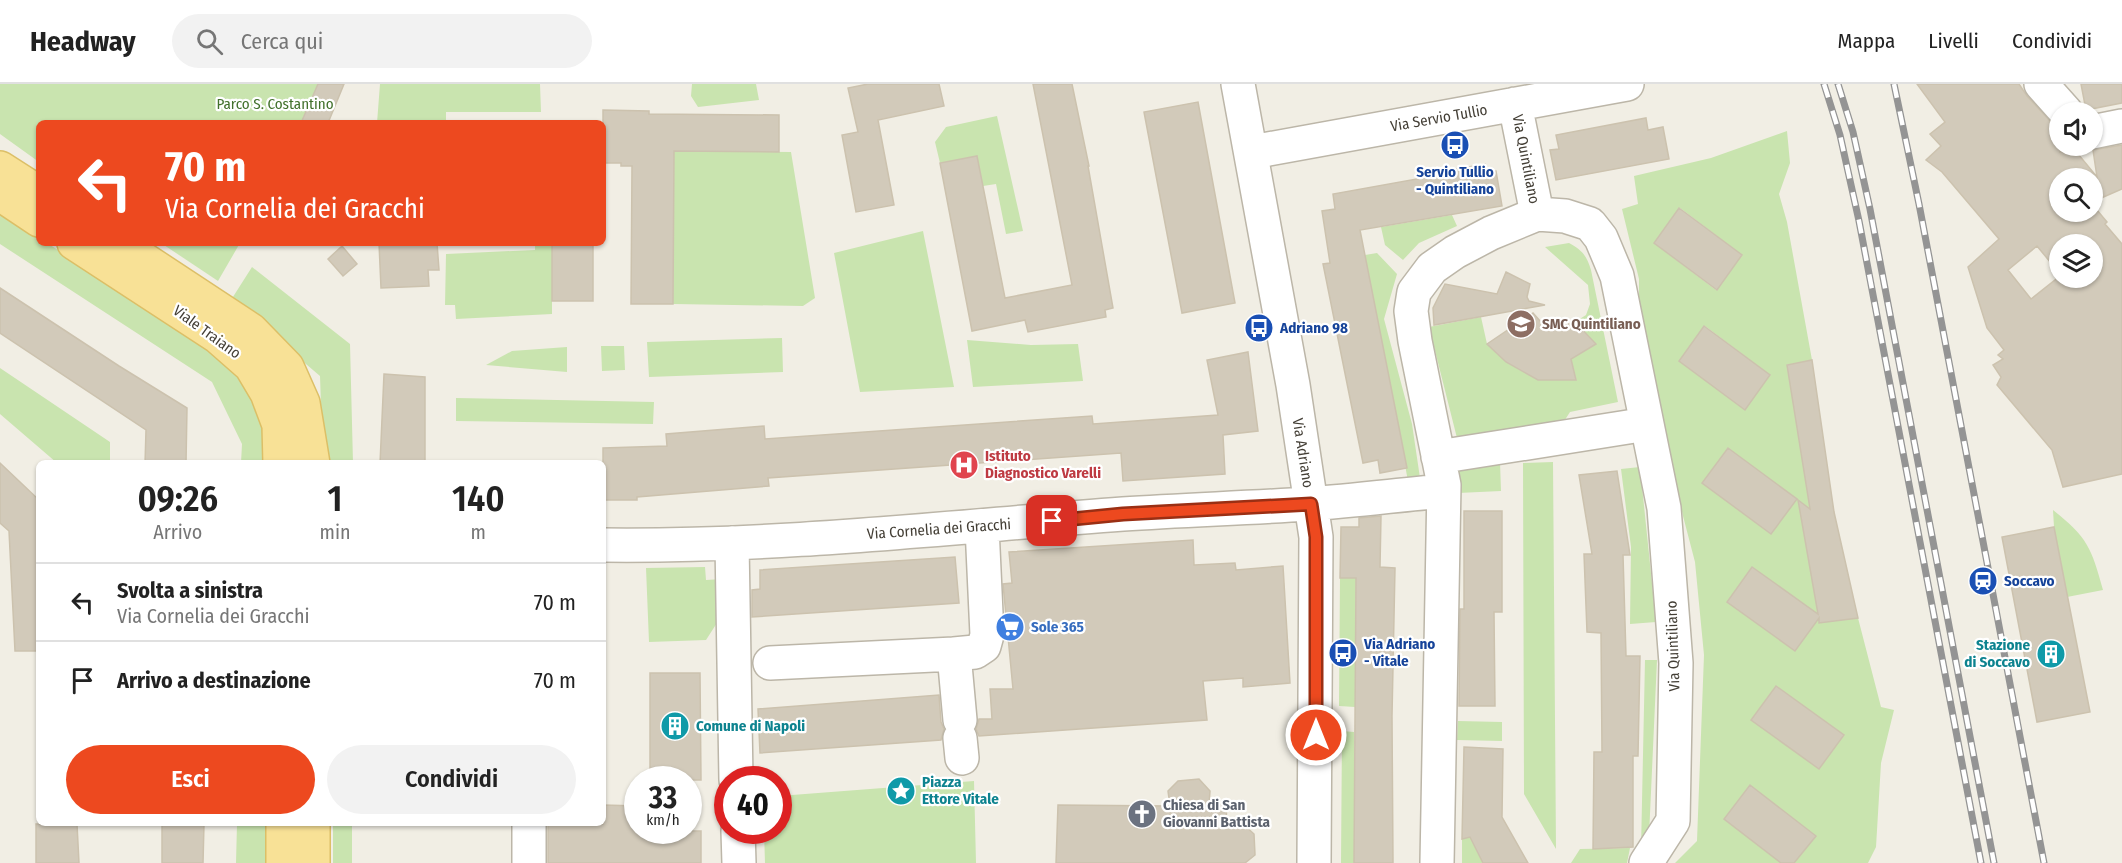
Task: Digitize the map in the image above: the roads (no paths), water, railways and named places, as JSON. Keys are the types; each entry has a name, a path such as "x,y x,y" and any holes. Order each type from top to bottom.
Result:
{"main road":[{"path":"0,168 36,191"},
{"path":"0,194 36,218"},
{"name":"Viale Traiano","path":"80,246 218,337 251,366 267,393 279,424 280,460"},
{"name":"Viale Traiano","path":"124,246 251,330 287,367 303,403 312,460"},
{"path":"283,826 283,863"},
{"path":"313,826 313,863"}],"street":[{"name":"Via Adriano","path":"1238,84 1293,385 1316,537 1314,863"},
{"name":"Via Servio Tullio","path":"1251,152 1627,84"},
{"path":"2041,84 2057,102"},
{"name":"Via Quintiliano","path":"1515,104 1537,214"},
{"path":"2103,130 2122,126"},
{"name":"Via Quintiliano","path":"1437,863 1443,491 1411,311 1414,292 1432,268 1455,252 1491,233 1537,214 1566,216 1590,224 1601,238 1617,276 1664,508 1676,663 1673,821 1646,863"},
{"path":"1438,457 1647,424"},
{"name":"Via Cornelia dei Gracchi","path":"606,545 732,543 982,527 1123,514 1311,504 1443,491"},
{"path":"770,663 975,652 984,646 987,635 982,527"},
{"path":"732,543 736,766"},
{"path":"954,654 960,726"},
{"path":"529,826 529,863"},
{"path":"738,844 739,863"}],"railway":[{"path":"1824,84 1840,135 1859,221 1981,863"},
{"path":"1838,84 1853,132 1870,209 1994,863"},
{"path":"1894,84 1919,204 2044,863"}],"place":[{"name":"Servio Tullio - Quintiliano","path":"1455,145"},
{"name":"SMC Quintiliano","path":"1521,324"},
{"name":"Adriano 98","path":"1259,328"},
{"name":"Istituto Diagnostico Varelli","path":"964,465"},
{"name":"Soccavo","path":"1983,581"},
{"name":"Sole 365","path":"1010,627"},
{"name":"Via Adriano - Vitale","path":"1343,653"},
{"name":"Stazione di Soccavo","path":"2051,654"},
{"name":"Comune di Napoli","path":"675,726"},
{"name":"Piazza Ettore Vitale","path":"901,791"},
{"name":"Chiesa di San Giovanni Battista","path":"1142,814"}],"park label":[{"name":"Parco S. Costantino","path":"275,104"}]}
